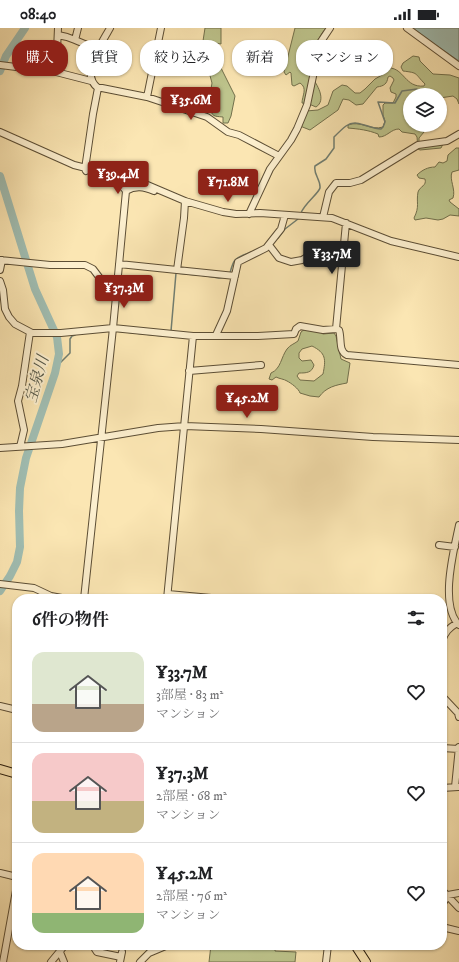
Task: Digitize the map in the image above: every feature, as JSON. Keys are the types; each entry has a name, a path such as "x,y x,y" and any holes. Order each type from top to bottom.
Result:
{"main road":[{"path":"0,769 12,773"},
{"path":"358,950 366,962"}],"street":[{"path":"58,28 58,40"},
{"path":"58,35 75,40 78,28"},
{"path":"103,40 110,28"},
{"path":"148,96 161,28"},
{"path":"249,214 270,169 291,140 307,105 320,43 330,28"},
{"path":"408,28 459,66"},
{"path":"68,75 91,81 98,88 148,96 207,117 228,132 239,135 280,156"},
{"path":"91,76 91,81"},
{"path":"85,168 98,88"},
{"path":"0,132 33,148 85,168 138,181 185,201 222,212 332,218 391,241 459,257"},
{"path":"323,217 329,192 336,183 350,183 361,180 418,145 447,141 459,134"},
{"path":"85,168 88,172 118,182 123,186 126,192 120,264 85,594"},
{"path":"126,192 131,188 137,187 164,191"},
{"path":"177,270 185,201"},
{"path":"216,335 227,311 237,265 240,260 263,250 269,245 281,229 285,215"},
{"path":"346,223 336,329 339,330 342,352 347,355 459,365"},
{"path":"269,245 279,258 291,262 302,260 316,251 343,255"},
{"path":"0,270 1,260 34,264 89,266 116,298"},
{"path":"120,264 235,276"},
{"path":"0,281 6,309 10,317 15,324 30,332 61,333 113,328 193,336 245,336 294,334 296,329 300,326 323,330 336,329"},
{"path":"108,289 117,288"},
{"path":"22,447 24,430 18,401 22,386 30,332"},
{"path":"168,594 193,336"},
{"path":"190,371 261,365"},
{"path":"0,448 62,444 158,428 185,426 261,429 359,437 459,440"},
{"path":"447,631 458,624 451,610 450,603 451,572 459,525"},
{"path":"439,545 455,547"},
{"path":"0,584 34,588 47,594"},
{"path":"447,701 458,713 459,717"},
{"path":"0,706 12,709"},
{"path":"447,748 459,748 457,787 447,788"},
{"path":"0,873 12,875"},
{"path":"459,893 448,895 459,908"},
{"path":"3,962 12,912"},
{"path":"447,928 459,931"},
{"path":"96,950 97,952 121,957"},
{"path":"140,962 149,953 156,950"},
{"path":"326,962 327,950"},
{"path":"51,962 60,952 64,962"}],"green space":[{"path":"205,28 221,28 221,40 203,40"},
{"path":"295,28 326,28 319,40 296,40 296,76 311,76 316,83 320,92 321,100 316,107 302,103 304,87 300,83 294,86 292,85 291,73 288,74 288,56"},
{"path":"413,56 419,57 420,61 433,74 450,75 459,78 459,104 457,99 453,96 447,97 447,88 403,88 403,132 424,132 419,138 419,142 443,144 441,148 420,150 418,149 417,137 415,134 402,132 399,129 379,137 378,134 360,129 348,128 348,125 352,124 361,124 374,128 383,127 385,121 383,115 383,105 385,103 393,103 396,97 396,94 391,92 390,88 394,80 390,76 393,76 393,69 398,71 413,84 424,86 425,84 416,74 403,71 401,67 403,63"},
{"path":"224,74 235,96 228,123 223,123 223,117 215,116 213,114 209,107 211,105 209,101 206,100 206,95 210,95 212,83 210,76 224,76"},
{"path":"380,76 390,76 385,84 377,87 363,104 356,105 349,100 343,99 338,110 310,130 300,126 306,111 318,110 328,105 333,91 342,85 347,86 355,93 360,93"},
{"path":"456,148 459,148 459,170 452,172 451,175 454,195 453,198 449,200 459,209 459,216 450,215 438,220 426,218 415,220 414,218 416,214 418,192 425,183 425,179 419,178 417,175 425,169 435,167 439,162 443,163 447,161 448,155"},
{"path":"305,329 318,331 323,334 334,333 341,359 350,363 347,383 328,389 319,397 300,393 295,386 285,380 276,377 272,380 269,379 271,373 279,366 287,349 298,341 301,332","holes":["312,346 320,351 325,360 323,374 314,381 300,380 297,376 299,373 306,373 310,371 314,365 311,360 302,361 299,358 299,353 302,349"]},
{"path":"210,950 275,950 296,952 295,962 209,962"}],"water":[{"path":"411,28 459,28 459,61"}],"waterway":[{"name":"宝泉川","path":"0,71 6,56 25,28"},
{"path":"301,213 320,188 315,172 315,166 326,159 334,148 334,137 346,126 354,123 381,129 385,122 378,102 395,103 403,91"},
{"name":"宝泉川","path":"0,176 35,289 57,337 59,354 55,373 26,458 20,488 20,547 17,562 0,591"},
{"path":"278,238 285,229 298,219"},
{"path":"230,273 234,261 251,252"},
{"path":"171,331 176,273 197,275"},
{"path":"200,275 219,278 228,277"},
{"path":"116,331 163,336"},
{"path":"58,365 70,353 70,339 75,335"}]}
